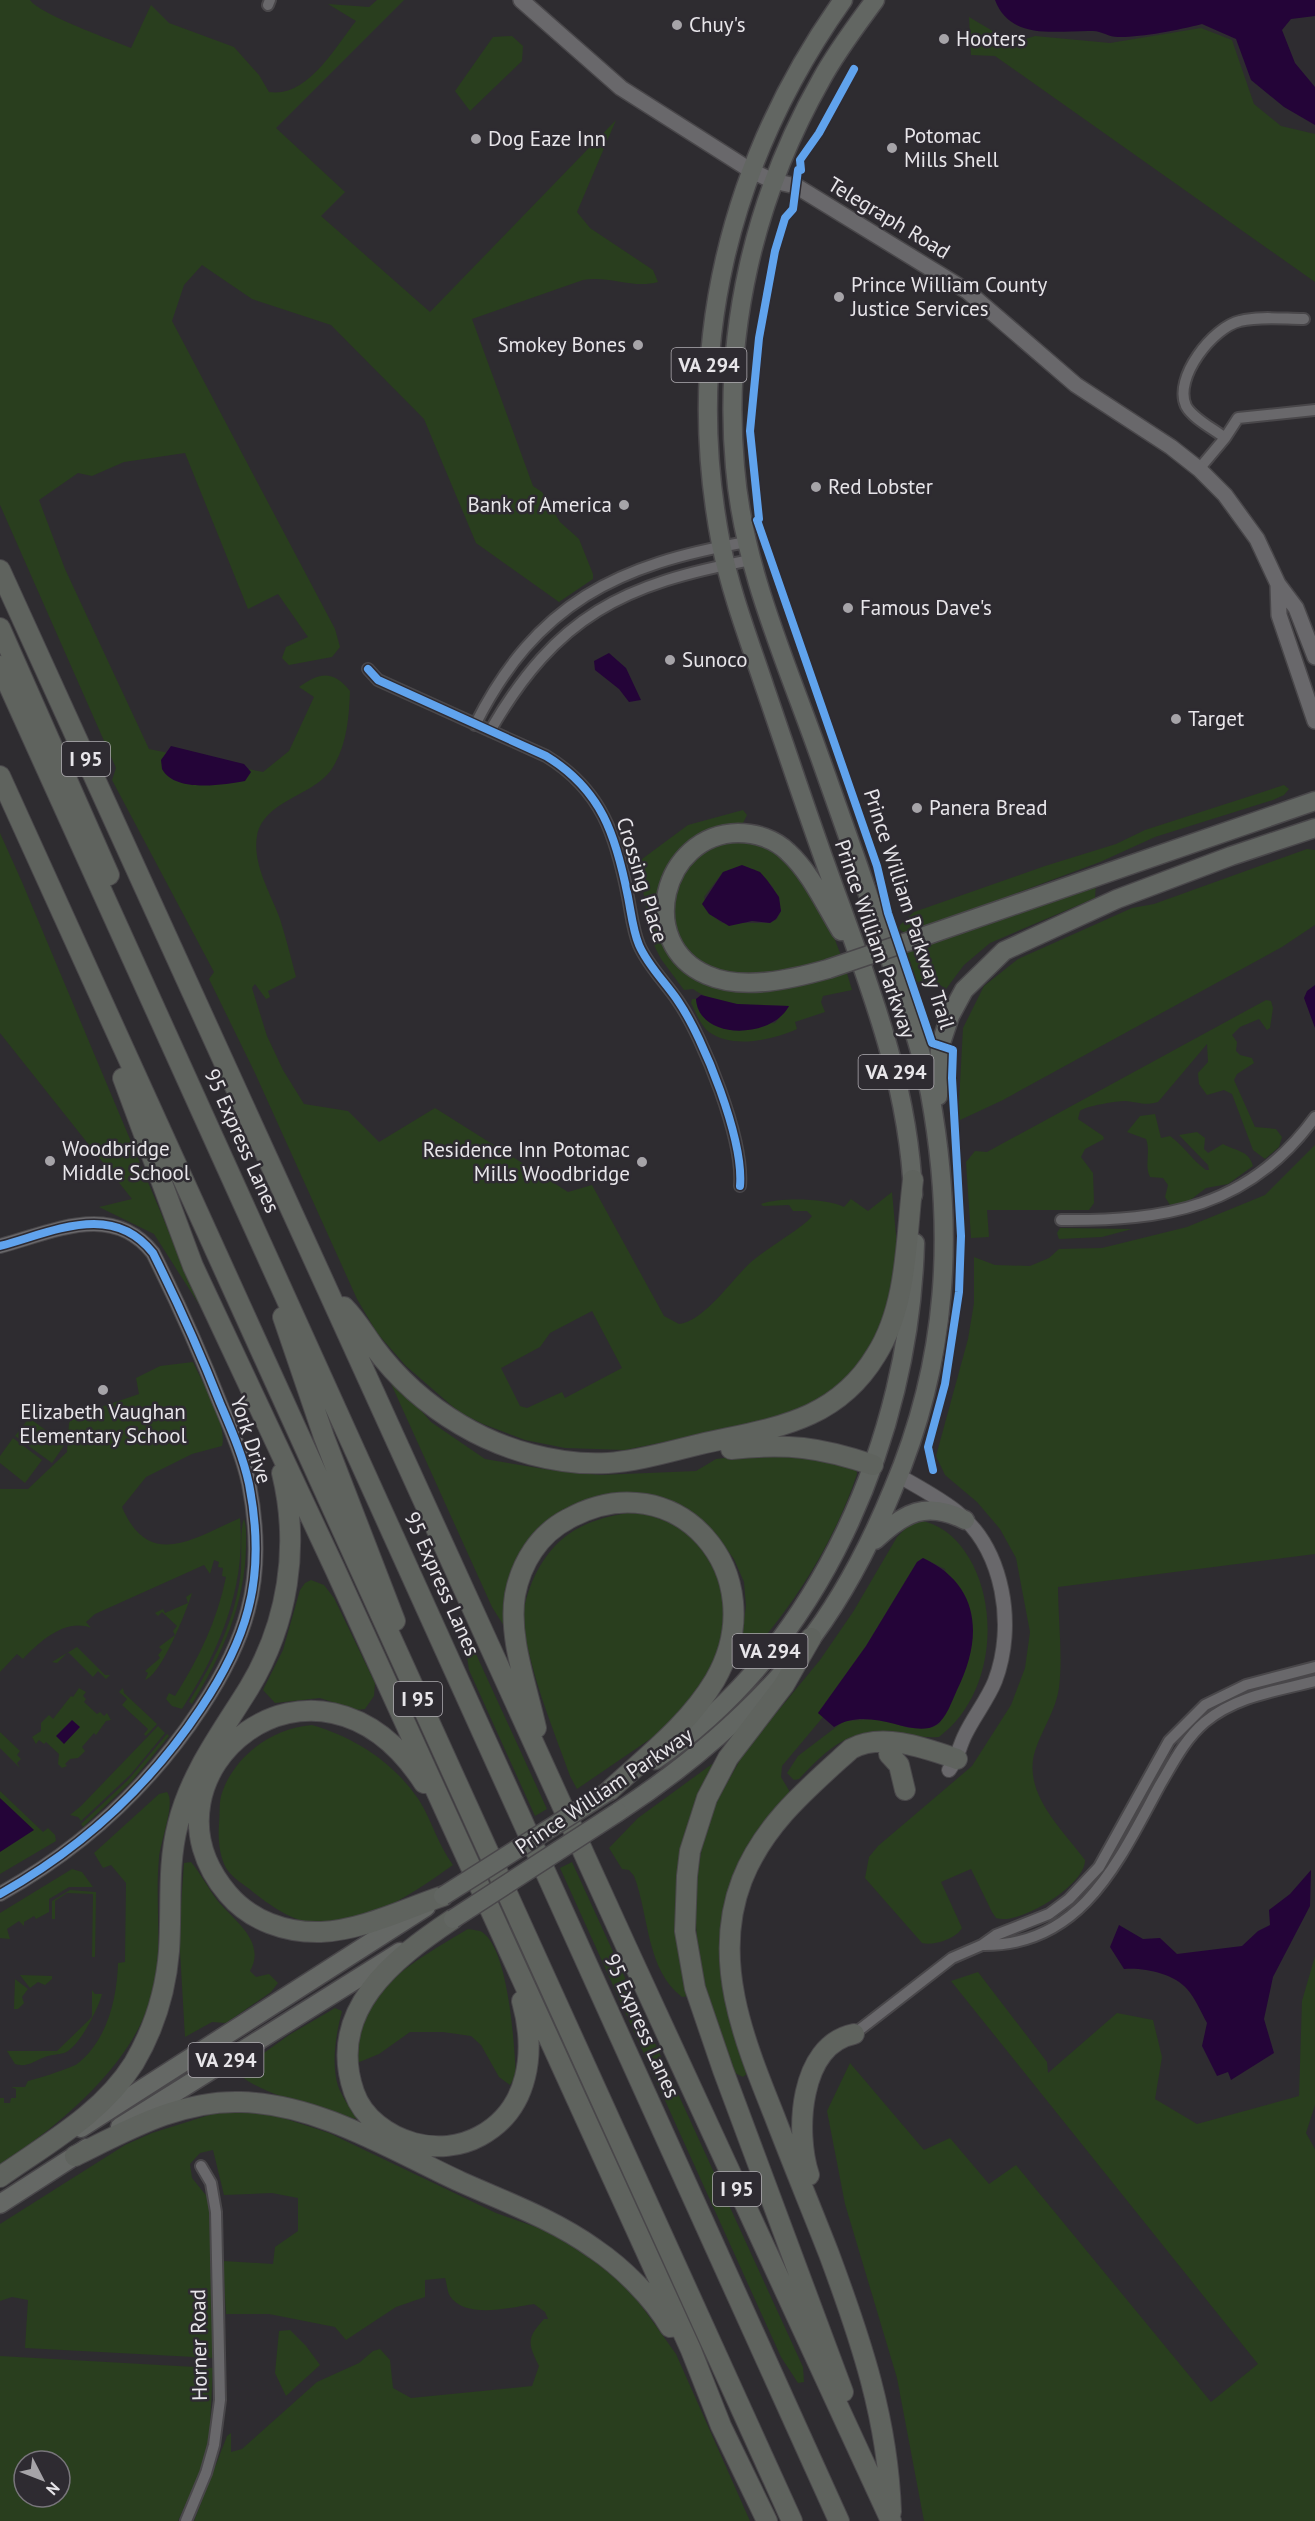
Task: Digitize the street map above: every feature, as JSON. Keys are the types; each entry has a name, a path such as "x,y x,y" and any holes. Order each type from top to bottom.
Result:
{"highway":[{"name":"Prince William Parkway","path":"443,1896 609,1791 661,1755 694,1729 765,1657 787,1629 843,1538 873,1466 899,1377 906,1341 914,1267 913,1180 905,1113 894,1066 863,968 733,595 721,546 711,476 709,367 722,268 750,170 784,94 843,0"},
{"name":"Prince William Parkway","path":"453,1919 618,1812 700,1755 758,1701 811,1638 869,1545 917,1431 935,1353 945,1256 942,1185 930,1092 909,1016 861,872 756,581 735,467 732,414 736,341 747,273 773,181 796,125 822,76 875,0"},
{"name":"I 95","path":"0,570 331,1294 546,1772 891,2521"},
{"path":"0,628 99,851 167,1033"},
{"name":"95 Express Lanes","path":"0,666 839,2521"},
{"name":"I 95","path":"0,776 44,878 792,2521"},
{"path":"863,968 814,885 788,851 774,841 745,833 721,835 696,846 677,866 666,890 667,928 678,952 697,970 721,979 744,981 794,978 828,969 916,939 1315,801"},
{"path":"942,1185 937,1075 940,1046 956,1003 989,963 1018,943 1117,899 1231,856 1315,828"},
{"path":"44,878 69,950 107,1037 194,1266 691,2350 718,2416 767,2521"},
{"path":"640,1458 780,1428 815,1414 848,1389 877,1355 892,1323 899,1294 913,1180"},
{"path":"242,1198 324,1437 470,1815"},
{"path":"331,1294 354,1317 395,1372 420,1396 460,1425 506,1446 555,1458 607,1463 749,1447 799,1446 839,1454 899,1476"},
{"path":"0,2178 84,2118 108,2096 135,2061 154,2018 166,1975 173,1850 185,1801 206,1755 248,1689 269,1650 288,1580 291,1545 287,1492 254,1395"},
{"path":"546,1772 514,1627 514,1601 527,1559 546,1534 580,1511 611,1503 630,1502 659,1508 690,1524 714,1548 729,1576 734,1593 735,1626 721,1668 696,1707 673,1732 609,1791"},
{"path":"869,1545 894,1522 915,1512 940,1510 965,1520"},
{"path":"811,1638 784,1685 729,1758 707,1798 690,1851 685,1893 685,1931 695,1988 723,2070 843,2391 848,2431"},
{"path":"443,1896 369,1922 324,1932 292,1930 259,1919 232,1899 222,1887 205,1855 200,1811 206,1783 225,1751 250,1727 279,1715 301,1711 332,1712 372,1729 407,1761 423,1781 460,1846"},
{"path":"891,2521 889,2463 875,2390 830,2256 742,2033 734,1999 729,1945 733,1912 741,1881 764,1837 790,1806 851,1749 869,1741 892,1743 946,1762"},
{"path":"839,1760 874,1753 946,1762"},
{"path":"889,1754 899,1765 905,1790"},
{"path":"453,1919 416,1944 390,1967 361,2004 350,2029 347,2067 356,2097 369,2117 394,2135 432,2146 459,2144 489,2131 502,2121 518,2100 528,2067 528,2033 507,1952"},
{"path":"830,2256 803,2151 803,2104 813,2073 825,2054 842,2037 854,2034"},
{"path":"75,2156 167,2113 216,2103 279,2105 344,2127 555,2225 596,2249 636,2285 668,2323 718,2416"}],"main road":[{"name":"Telegraph Road","path":"521,0 607,77 750,170 773,181 796,186 967,291 1076,385 1171,447 1199,469 1242,516 1262,548 1278,584 1296,608 1315,657"},
{"name":"Telegraph Road","path":"1278,584 1279,615 1315,721"},
{"name":"Prince William Parkway","path":"0,2178 443,1896"},
{"name":"Prince William Parkway","path":"0,2204 453,1919"}],"street":[{"path":"1225,438 1186,406 1185,377 1213,334 1239,321 1304,319"},
{"path":"1199,469 1225,438 1238,418 1315,410"},
{"path":"475,725 487,700 513,661 546,626 570,606 606,583 635,569 672,557 747,542"},
{"path":"490,731 511,695 531,669 558,642 595,612 649,584 726,564 751,560"},
{"name":"Crossing Place","path":"368,669 378,680 546,756 568,771 588,792 604,814 622,865 639,945 680,1003 703,1049 722,1099 738,1160 740,1186"},
{"path":"1061,1220 1143,1218 1178,1211 1208,1201 1263,1169 1296,1140 1315,1117"},
{"name":"York Drive","path":"0,1246 98,1222 125,1229 153,1253 189,1326 242,1456 253,1508 256,1557 248,1611 233,1652 213,1691 171,1752 139,1789 96,1829 60,1857 0,1894"},
{"path":"899,1476 939,1499 965,1520 984,1544 1002,1594 1005,1631 995,1680 964,1737 946,1762"},
{"path":"854,2034 937,1968 958,1955 982,1945 996,1935 1049,1914 1092,1877 1110,1850 1163,1751 1193,1714 1230,1691 1315,1667"},
{"path":"982,1945 1004,1946 1041,1934 1069,1917 1087,1901 1112,1872 1182,1748 1206,1721 1225,1708 1250,1697 1315,1681"},
{"name":"Horner Road","path":"186,2521 212,2454 220,2400 216,2212 211,2183 201,2166"}],"green space":[{"path":"0,0 30,0 36,6 61,19 131,48 151,5 169,23 234,47 259,75 269,92 283,92 308,79 330,56 356,21 328,4 369,7 377,0 404,0 276,128 345,192 321,216 430,312 616,120 577,212 590,228 653,270 658,282 639,284 602,279 583,280 472,319 533,486 542,492 560,522 579,539 593,574 593,579 559,602 476,543 424,419 331,325 252,299 202,265 184,285 172,321 335,629 340,647 332,657 289,665 282,658 286,647 308,637 278,594 248,609 185,453 124,462 92,476 78,473 39,500 65,569 149,749 263,772 289,751 314,697 299,687 313,678 326,676 338,679 350,691 344,740 333,767 315,785 269,814 257,836 257,857 263,879 280,919 296,977 268,991 270,997 266,999 255,984 252,988 267,1036 283,1070 304,1104 348,1111 379,1142 435,1108 568,1192 592,1185 664,1316 679,1324 698,1316 749,1264 812,1216 807,1211 793,1211 789,1205 763,1206 761,1204 779,1200 803,1200 827,1202 844,1207 851,1199 868,1211 892,1192 898,1257 896,1292 861,1372 801,1414 625,1450 565,1448 525,1440 483,1424 459,1412 406,1366 377,1333 357,1299 255,1073 209,979 214,972 112,780 116,768 0,505","holes":["592,1311 622,1368 565,1398 562,1392 527,1408 520,1406 501,1368 540,1347 550,1333"]},
{"path":"969,17 1013,43 1035,36 1110,43 1201,28 1232,40 1254,104 1281,126 1315,134 1315,282 995,56 971,55"},
{"path":"512,36 523,46 522,61 470,111 455,91 493,37"},
{"path":"1284,785 1289,789 1284,795 1273,800 1155,837 1100,862 914,931 905,933 899,929 900,925 914,912 1045,866 1116,844 1145,830"},
{"path":"743,810 747,815 742,825 710,830 659,906 699,976 846,970 852,990 823,996 821,1002 825,1012 795,1022 797,1029 753,1041 729,1040 709,1032 698,1018 691,1003 692,999 696,999 699,1011 706,1019 715,1024 727,1026 775,1023 789,1006 727,1002 715,1000 693,989 684,990 661,959 652,941 638,862 688,825"},
{"path":"0,833 200,1306 154,1234 99,1207 132,1199 0,1033"},
{"path":"742,837 778,849 823,909 842,958 806,969 753,975 726,973 701,963 682,943 672,918 674,887 702,849","holes":["754,869 773,887 781,911 777,919 770,923 722,923 710,914 704,897 723,872"]},
{"path":"1307,849 1315,850 1315,925 1282,947 1003,1100 958,1121 963,1028 984,986 1018,959 1132,908 1154,904"},
{"path":"1096,883 1095,898 990,943 964,965 946,989 936,982 921,983 913,980 902,949"},
{"path":"1266,1000 1271,1001 1273,1008 1270,1028 1267,1030 1259,1019 1240,1027 1232,1035 1237,1042 1236,1051 1240,1055 1252,1058 1254,1063 1237,1074 1234,1080 1255,1127 1276,1129 1282,1137 1279,1147 1265,1159 1253,1150 1232,1094 1224,1090 1207,1095 1199,1084 1198,1073 1208,1062 1207,1044 1158,1102 1145,1104 1115,1102 1080,1111 1078,1119 1104,1139 1085,1149 1081,1157 1093,1173 1094,1203 1089,1210 987,1210 989,1237 971,1238 966,1162 975,1151 987,1152"},
{"path":"1155,1114 1161,1138 1170,1136 1206,1170 1209,1170 1208,1165 1179,1135 1197,1132 1205,1138 1204,1149 1208,1153 1223,1144 1245,1154 1253,1166 1228,1184 1206,1188 1189,1201 1170,1205 1165,1197 1168,1185 1163,1178 1150,1177 1148,1172 1146,1139 1127,1132 1140,1116"},
{"path":"1315,1145 1315,1554 1058,1587 1059,1688 1036,1748 1033,1764 1034,1779 1038,1794 1046,1808 1085,1860 1082,1870 1075,1881 1050,1901 1035,1910 1006,1919 996,1918 971,1869 941,1882 962,1928 944,1941 922,1943 865,1878 869,1857 878,1846 972,1766 1011,1705 1025,1668 1030,1632 1016,1558 1000,1529 977,1502 945,1475 936,1456 968,1339 974,1303 974,1257 995,1265 1030,1266 1049,1258 1059,1249 1102,1248 1187,1227 1265,1195"},
{"path":"1060,1228 1132,1229 1102,1237 1059,1239 1057,1233"},
{"path":"193,1362 218,1415 223,1437 222,1446 192,1454 146,1477 122,1507 133,1527 145,1539 159,1544 174,1544 190,1540 240,1518 239,1570 227,1618 208,1665 182,1709 172,1706 166,1699 169,1693 175,1696 184,1682 218,1609 226,1577 222,1576 223,1568 218,1567 219,1562 214,1560 210,1574 204,1565 95,1614 86,1622 91,1628 72,1626 54,1633 23,1659 17,1654 0,1672 0,1489 28,1489 67,1452 69,1423 76,1410 101,1407 139,1394 136,1378 160,1366"},
{"path":"384,1368 431,1422 485,1459 550,1470 600,1475 696,1471 716,1459 762,1454 848,1462 856,1467 857,1474 837,1525 810,1573 780,1618 745,1660 739,1656 746,1606 744,1582 734,1559 721,1542 700,1521 600,1498 583,1503 551,1522 508,1626 504,1626 492,1607"},
{"path":"29,1418 65,1444 52,1463 15,1436"},
{"path":"13,1438 42,1460 25,1483 0,1463 0,1456"},
{"path":"627,1513 646,1514 679,1526 711,1554 728,1599 722,1656 683,1711 659,1733 577,1789 570,1776 537,1682 524,1630 524,1609 532,1582 540,1566 558,1543 582,1526 610,1516"},
{"path":"244,1519 246,1526 245,1568 236,1609 222,1648 192,1704 189,1702 214,1658 237,1596 241,1572"},
{"path":"923,1521 939,1527 959,1543 973,1565 981,1586 988,1633 979,1680 970,1702 956,1721 939,1737 876,1732 863,1734 839,1743 799,1779 794,1780 787,1773 798,1756 844,1721 879,1719 909,1728 930,1728 939,1724 950,1706 945,1569 923,1558 917,1562 866,1646 818,1713 823,1717 782,1766 781,1777 790,1792 728,1911 749,2072 743,2077 735,2073 699,1968 695,1910 696,1882 704,1836 717,1801 745,1751 820,1660 853,1612 897,1537 912,1522"},
{"path":"311,1580 324,1585 334,1598 375,1683 374,1696 365,1709 356,1710 320,1698 275,1703 263,1690 283,1650 300,1590 305,1583"},
{"path":"192,1593 179,1627 166,1655 159,1667 145,1680 148,1673 145,1671 160,1658 158,1655 162,1650 159,1647 175,1635 173,1631 177,1626 162,1612 158,1616 155,1613 163,1609 165,1613 188,1603 186,1597"},
{"path":"77,1647 105,1675 110,1675 106,1679 98,1671 93,1677 68,1652"},
{"path":"466,1650 476,1654 547,1809 535,1816 469,1670"},
{"path":"67,1653 57,1663 52,1662"},
{"path":"79,1688 86,1692 83,1696 86,1699 84,1702 97,1714 100,1712 104,1716 107,1713 111,1720 106,1721 96,1735 94,1733 82,1747 85,1751 78,1758 70,1759 65,1764 67,1766 62,1768 58,1764 59,1754 46,1742 44,1744 39,1740 36,1744 32,1737 41,1731 41,1723 49,1715 53,1719"},
{"path":"123,1688 124,1693 157,1724 146,1736 144,1734 148,1729 122,1705 127,1699 119,1692"},
{"path":"312,1725 358,1744 398,1774 419,1800 453,1865 408,1895 375,1912 340,1922 322,1924 303,1921 285,1914 235,1878 226,1868 219,1841 221,1796 235,1768 256,1747 269,1738 297,1727"},
{"path":"158,1726 165,1733 131,1774 81,1821 78,1817 70,1815 81,1806"},
{"path":"0,1732 20,1751 17,1755 21,1759 17,1763 20,1768 0,1748"},
{"path":"167,1734 169,1736 132,1781 83,1827 81,1824 128,1780"},
{"path":"712,1764 718,1765 698,1805 689,1996 682,1997 670,1986 655,1957 634,1876 629,1870 622,1869 609,1848 638,1818"},
{"path":"0,1791 43,1832 48,1828 55,1835 56,1841 0,1874"},
{"path":"167,1792 170,1805 160,1851 158,1873 157,1966 147,2010 134,2037 96,2087 48,2130 0,2165 0,2098 4,2098 4,2103 10,2103 11,2098 16,2098 16,2089 11,2087 25,2087 28,2081 77,2064 87,2055 96,2044 108,2018 115,1991 118,1963 125,1962 126,1883 111,1865 103,1868 94,1853 159,1794"},
{"path":"191,1862 217,1900 239,1923 251,1941 254,1960 250,1971 256,1977 269,1974 278,1983 271,1992 226,2023 212,2022 185,2037 179,1934 184,1863"},
{"path":"572,1862 803,2367 804,2382 798,2383 781,2357 560,1868"},
{"path":"72,1869 82,1872 93,1887 69,1887 49,1899 49,1912 36,1919 34,1916 24,1922 24,1926 19,1921 7,1929 10,1939 0,1938 0,1913"},
{"path":"70,1890 96,1892 95,1957 92,1957 93,1894 67,1893 55,1901 55,1919 52,1919 52,1901"},
{"path":"468,1929 482,1932 491,1942 504,1977 516,2075 510,2085 499,2077 481,2045 471,2036 443,2032 410,2032 379,2054 357,2063 358,2031 364,2014 374,1999 403,1971"},
{"path":"1315,1956 1315,2105 1306,2133 1315,2149 1315,2521 924,2521 897,2378 845,2204 827,2111 850,2063 924,2150 950,2138 989,2184 1016,2165 1211,2402 1258,2364 951,1981 978,1972 1047,2062 1048,2073 1117,2013 1153,2020 1162,2057 1155,2099 1197,2124 1299,2096 1302,2001"},
{"path":"20,1975 52,1976 52,1979 45,1985 38,1982 30,1988"},
{"path":"15,1979 28,1989 22,1997 24,2003 18,2009 14,2009"},
{"path":"92,1990 95,1994 102,1994 100,2001 92,2018 87,2027 70,2050 27,2065 15,2064 7,2051 57,2051 92,2017"},
{"path":"335,2008 342,2011 335,2048 336,2077 342,2094 357,2119 331,2113 275,2094 246,2080 239,2073 289,2035"},
{"path":"244,2110 274,2115 329,2133 496,2213 550,2232 623,2280 676,2354 750,2521 194,2521 227,2436 231,2433 231,2452 242,2449 317,2382 359,2363 373,2351 380,2349 390,2360 393,2388 411,2398 532,2386 539,2366 531,2341 534,2332 544,2319 548,2319 545,2312 534,2304 490,2310 466,2308 450,2296 445,2278 425,2280 425,2297 396,2307 346,2340 335,2327 269,2314 226,2314 223,2261 273,2264 275,2247 298,2231 298,2198 272,2193 224,2195 213,2150 200,2153 190,2164 192,2178 209,2199 213,2358 25,2348 28,2300 12,2297 0,2301 0,2224 125,2145 152,2133 222,2111"},
{"path":"290,2330 320,2365 286,2396 275,2373 279,2331"},
{"path":"0,2356 213,2368 209,2443 199,2475 178,2521 0,2521"}],"shaded area":[{"path":"995,0 1315,0 1315,16 1291,19 1282,30 1295,63 1315,87 1315,125 1284,107 1251,80 1236,39 1202,24 1129,37 1116,37 1093,31 1037,31 1012,22 1002,13"},
{"path":"609,653 626,668 641,700 629,702 619,689 595,670 594,661"},
{"path":"171,746 244,764 251,772 245,781 225,784 200,786 177,782 168,777 162,769 161,760"},
{"path":"742,865 760,872 779,897 781,911 770,923 752,921 729,926 709,914 702,904 723,872"},
{"path":"1315,985 1315,1028 1304,998 1307,991"},
{"path":"701,995 737,1004 789,1006 780,1017 768,1025 737,1031 709,1022 700,1013 696,999"},
{"path":"923,1558 942,1569 956,1583 966,1598 972,1615 971,1651 965,1671 943,1719 936,1725 926,1728 863,1719 848,1721 834,1727 818,1713 866,1646 917,1562"},
{"path":"72,1720 80,1727 64,1744 56,1736"},
{"path":"0,1798 34,1830 0,1852"},
{"path":"1311,1870 1310,1906 1273,1977 1264,2019 1274,2053 1231,2080 1228,2072 1217,2076 1202,2046 1207,2023 1193,1997 1181,1983 1166,1975 1148,1970 1124,1969 1110,1947 1119,1925 1143,1939 1160,1938 1177,1954 1242,1946 1258,1931 1270,1925 1269,1910 1290,1894"}],"cycle path":[{"name":"Prince William Parkway Trail","path":"854,69 819,133 800,160 801,170 798,170 793,209 785,218 775,251 759,338 750,431 759,519 757,520 877,866 888,913 932,1043 953,1050 952,1078 961,1236 959,1292 945,1384 928,1447 933,1470"},
{"path":"368,669 378,680 546,756 565,769 593,799 604,816 618,854 639,945 688,1018 710,1064 736,1143 740,1166 740,1186"},
{"path":"0,1246 61,1228 101,1224 119,1228 137,1237 153,1253 197,1346 240,1453 252,1500 256,1547 252,1594 240,1636 216,1685 181,1737 136,1789 86,1836 59,1857 0,1894"}],"place":[{"name":"Chuy's","path":"677,25"},
{"name":"Hooters","path":"944,39"},
{"name":"Dog Eaze Inn","path":"476,139"},
{"name":"Potomac Mills Shell","path":"892,148"},
{"name":"Prince William County Justice Services","path":"839,297"},
{"name":"Smokey Bones","path":"638,345"},
{"name":"Red Lobster","path":"816,487"},
{"name":"Bank of America","path":"624,505"},
{"name":"Famous Dave's","path":"848,608"},
{"name":"Sunoco","path":"670,660"},
{"name":"Target","path":"1176,719"},
{"name":"Panera Bread","path":"917,808"},
{"name":"Woodbridge Middle School","path":"50,1161"},
{"name":"Residence Inn Potomac Mills Woodbridge","path":"642,1162"},
{"name":"Elizabeth Vaughan Elementary School","path":"103,1390"}]}
